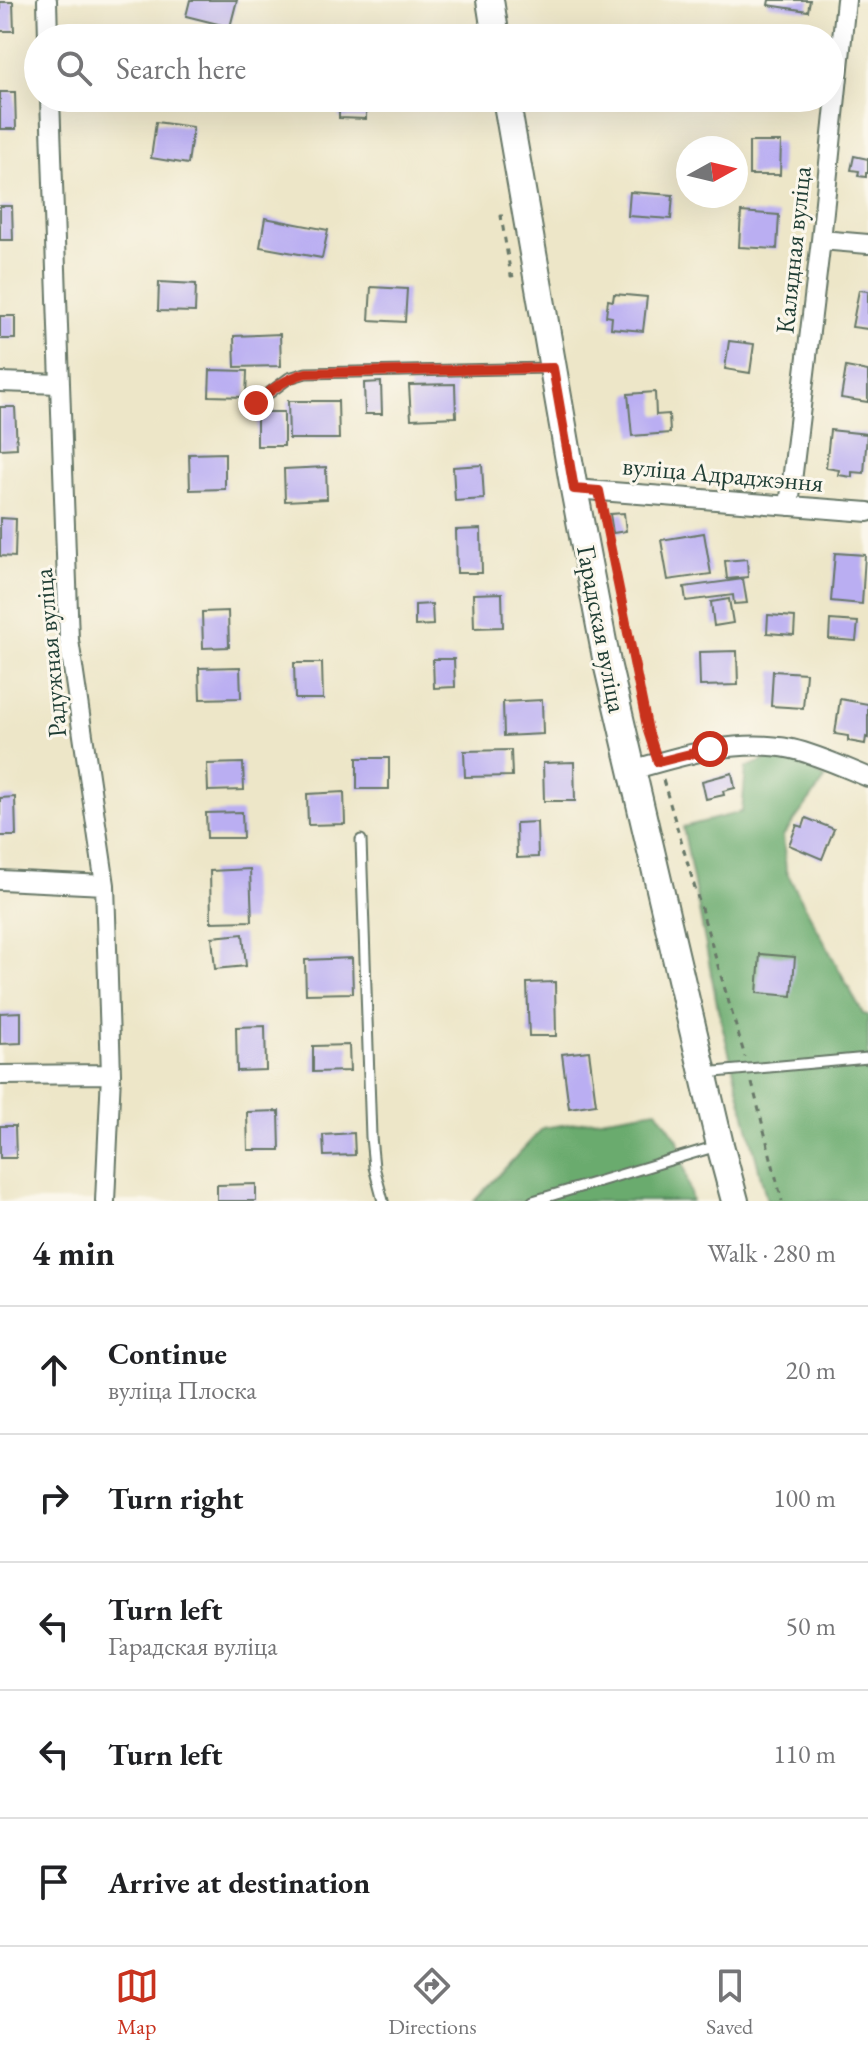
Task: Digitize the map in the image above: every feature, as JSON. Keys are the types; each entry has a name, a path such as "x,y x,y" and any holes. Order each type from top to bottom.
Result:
{"main road":[{"path":"490,0 494,24"},
{"name":"Гарадская вуліца","path":"508,112 553,368 587,490 607,663 735,1201"}],"street":[{"path":"47,0 48,24"},
{"name":"Калядная вуліца","path":"844,24 846,0"},
{"name":"Радужная вуліца","path":"50,112 69,640 105,885 111,1074 105,1201"},
{"name":"Калядная вуліца","path":"789,506 834,112"},
{"path":"821,240 868,244"},
{"path":"0,382 60,384"},
{"name":"вуліца Адраджэння","path":"587,490 868,512"},
{"path":"632,770 710,749 766,746 812,755 868,777"},
{"path":"0,880 105,885"},
{"path":"0,1075 111,1074"}],"lane":[{"path":"256,403 289,378 306,373 553,368"},
{"path":"361,840 371,1137 374,1167 383,1201"},
{"path":"703,1073 868,1058"},
{"path":"533,1201 720,1145"}],"path":[{"path":"587,490 648,731 748,1068 782,1201"}],"green space":[{"path":"782,753 826,778 783,836 786,871 863,1014 868,1015 868,1201 767,1201 718,1009 683,827 742,812 746,768"},
{"path":"657,1110 678,1140 692,1201 474,1201 543,1128"}],"building":[{"path":"190,0 237,0 231,24 186,16"},
{"path":"769,0 810,0 808,11 768,5"},
{"path":"0,2 13,2 14,31 0,31"},
{"path":"0,92 15,92 16,129 0,129"},
{"path":"339,112 366,112 366,119 339,118"},
{"path":"156,122 193,127 188,164 151,158"},
{"path":"749,142 781,142 780,175 749,175"},
{"path":"854,156 868,159 866,177 858,176 859,171 851,170"},
{"path":"630,192 673,195 671,219 628,216"},
{"path":"0,206 12,206 13,240 0,240"},
{"path":"741,212 779,215 777,249 739,247"},
{"path":"265,218 328,230 322,258 260,247"},
{"path":"159,282 196,284 195,312 158,311"},
{"path":"371,287 407,289 405,322 369,320"},
{"path":"859,290 868,291 868,329 852,327"},
{"path":"614,294 647,297 643,331 611,328 612,317 606,316 608,300 613,301"},
{"path":"0,316 15,316 15,339 0,339"},
{"path":"280,334 281,366 235,367 234,336"},
{"path":"729,341 754,344 750,373 725,369"},
{"path":"846,367 868,371 868,402 841,398"},
{"path":"210,370 247,371 246,397 209,396"},
{"path":"381,382 382,414 365,414 364,383"},
{"path":"455,384 456,417 411,419 409,385"},
{"path":"655,392 656,415 669,414 670,433 632,436 628,394"},
{"path":"288,401 338,401 339,439 289,439"},
{"path":"0,407 15,407 17,448 0,449"},
{"path":"257,412 284,412 284,446 257,446"},
{"path":"830,430 867,434 864,473 852,472 852,477 838,475 839,470 826,468"},
{"path":"225,453 225,489 190,490 189,454"},
{"path":"482,465 484,499 455,501 453,467"},
{"path":"326,467 327,499 285,501 284,469"},
{"path":"624,513 626,531 613,533 610,514"},
{"path":"0,518 16,519 15,557 0,556"},
{"path":"481,529 482,573 457,573 456,530"},
{"path":"704,533 711,574 668,580 661,540"},
{"path":"835,553 865,555 862,604 831,601"},
{"path":"747,559 748,577 727,579 725,561"},
{"path":"743,579 747,603 734,604 733,595 686,601 684,587"},
{"path":"502,593 503,627 474,628 473,594"},
{"path":"729,599 733,623 714,626 711,602"},
{"path":"432,604 433,625 415,626 415,605"},
{"path":"228,611 229,647 203,648 202,612"},
{"path":"768,615 795,617 794,635 767,633"},
{"path":"830,620 858,622 856,641 829,639"},
{"path":"737,651 738,685 700,686 699,652"},
{"path":"433,659 454,659 455,687 434,688"},
{"path":"294,663 322,663 323,699 295,699"},
{"path":"240,667 241,698 200,699 199,668"},
{"path":"773,671 806,673 803,708 771,706"},
{"path":"840,699 868,704 868,738 865,744 848,741 848,736 835,734"},
{"path":"542,700 543,734 504,736 503,702"},
{"path":"511,750 512,776 465,777 464,751"},
{"path":"357,758 389,758 389,789 357,789"},
{"path":"574,762 575,801 544,801 543,763"},
{"path":"243,763 244,790 208,791 207,764"},
{"path":"732,773 735,788 723,791 724,795 706,799 702,781"},
{"path":"344,792 345,824 308,825 307,794"},
{"path":"15,797 16,836 0,836 0,798"},
{"path":"242,812 243,838 207,838 206,813"},
{"path":"806,818 834,829 822,859 789,845 797,825 803,827"},
{"path":"537,822 538,857 517,858 516,823"},
{"path":"250,869 252,921 211,922 210,871"},
{"path":"243,934 246,966 215,969 212,937"},
{"path":"760,954 795,957 792,996 757,993"},
{"path":"352,958 353,993 306,994 305,960"},
{"path":"555,982 556,1036 529,1036 527,983"},
{"path":"21,1012 21,1043 0,1044 0,1013"},
{"path":"265,1026 266,1070 237,1071 236,1027"},
{"path":"349,1045 350,1071 313,1072 313,1046"},
{"path":"589,1051 596,1104 569,1108 562,1054"},
{"path":"279,1111 280,1150 248,1150 247,1112"},
{"path":"0,1126 15,1126 16,1158 0,1158"},
{"path":"354,1133 355,1155 324,1156 323,1135"},
{"path":"256,1184 256,1201 217,1201 217,1185"}],"route":[{"path":"256,403 289,378 306,373 553,368 574,489 599,491 648,731 658,762 710,749"}]}
